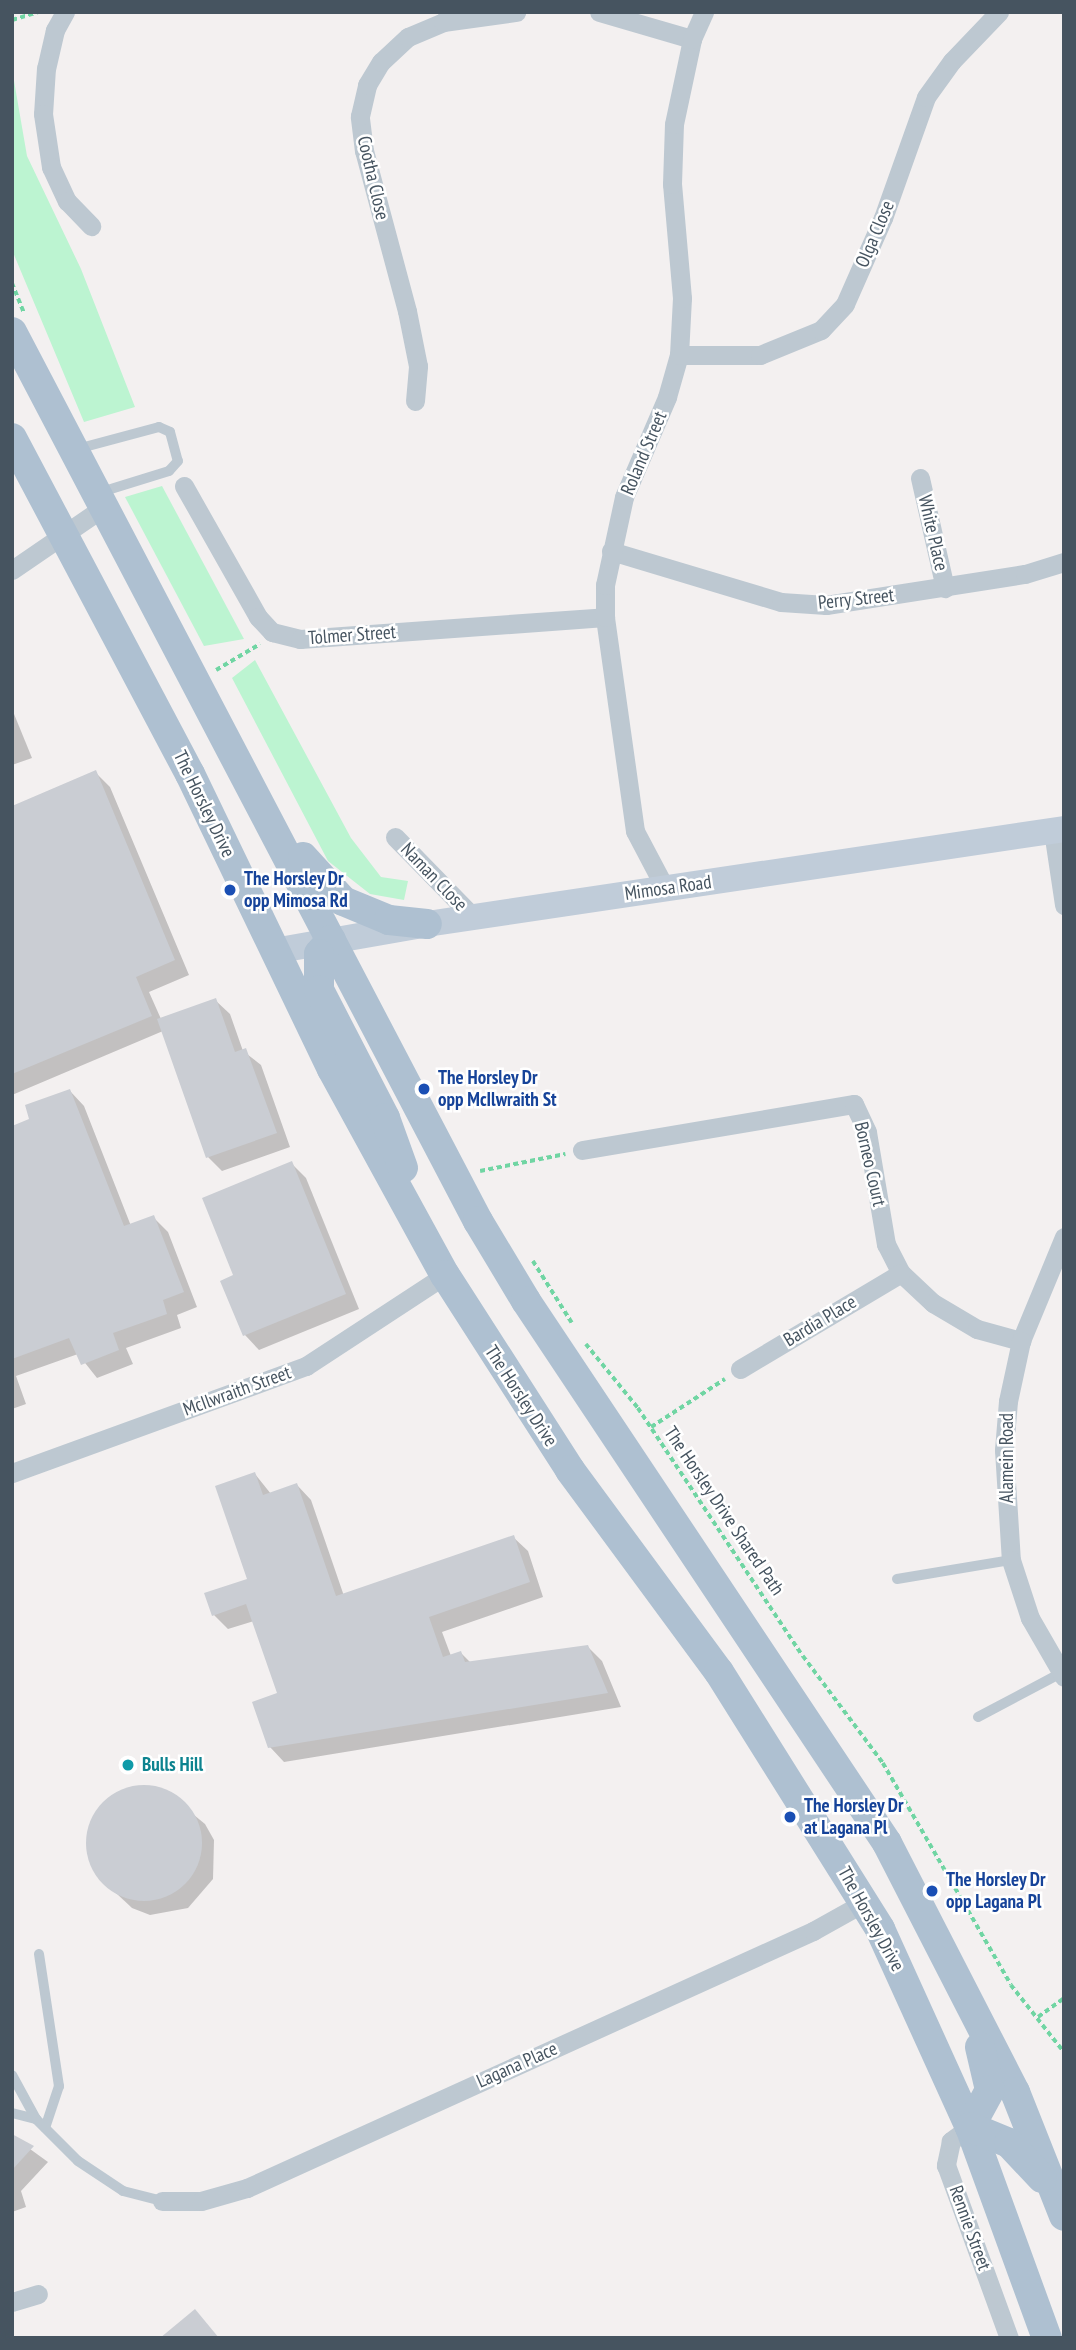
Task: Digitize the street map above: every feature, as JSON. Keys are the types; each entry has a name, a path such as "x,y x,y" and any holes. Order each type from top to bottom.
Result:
{"main road":[{"path":"12,332 478,1221 519,1290 887,1843 969,1999 1014,2092 1061,2206"},
{"name":"The Horsley Drive","path":"12,438 190,774 332,1069 445,1275 630,1556 719,1672 865,1902 970,2127 1047,2338"},
{"path":"213,716 273,800 309,869 323,885 366,912 428,923"},
{"name":"Mimosa Road","path":"274,951 428,923 1058,830"},
{"path":"331,940 319,954 319,990 385,1118 445,1275"},
{"path":"969,1999 989,2090 970,2127 1009,2143 1061,2206"}],"street":[{"path":"65,12 55,30 46,68 43,114 51,167 67,201 91,226"},
{"name":"Cootha Close","path":"415,401 418,366 407,311 364,151 360,116 367,85 381,62 408,37 443,22 516,12"},
{"path":"599,12 692,39"},
{"name":"Roland Street","path":"665,888 635,831 605,617 611,551 624,497 667,397 679,355 682,298 672,184 673,136 692,39 704,12"},
{"name":"Olga Close","path":"679,355 760,355 821,330 845,304 883,218 926,97 952,61 999,12"},
{"name":"White Place","path":"920,478 945,588"},
{"path":"184,485 258,617 272,632"},
{"path":"12,570 65,534 100,500"},
{"name":"Perry Street","path":"611,551 781,602 826,605 945,588 1064,562"},
{"name":"Tolmer Street","path":"272,632 300,639 605,617"},
{"path":"1058,830 1064,905"},
{"name":"Naman Close","path":"395,837 473,917"},
{"name":"Borneo Court","path":"582,1150 854,1104 867,1132 886,1244 901,1273 933,1303 977,1329 1021,1340"},
{"name":"Alamein Road","path":"1062,1675 1030,1618 1012,1560 1004,1450 1008,1401 1021,1340 1064,1237"},
{"name":"Bardia Place","path":"740,1369 901,1273"},
{"name":"McIlwraith Street","path":"12,1473 306,1366 445,1275"},
{"name":"Lagana Place","path":"162,2201 201,2201 247,2188 813,1931 865,1902"},
{"name":"Rennie Street","path":"970,2127 951,2141 946,2165 1009,2338"},
{"path":"12,2302 38,2294"}],"lane":[{"path":"73,450 159,427 170,432 178,461 169,471 100,500"},
{"path":"897,1579 1012,1560"},
{"path":"978,1717 1062,1675"},
{"path":"38,1954 59,2086 45,2127"},
{"path":"12,2076 36,2119 105,2182 162,2201"},
{"path":"12,2113 36,2119"}],"path":[{"path":"12,20 39,12"},
{"path":"210,674 258,646 272,632"},
{"path":"478,1172 582,1150"},
{"path":"471,1159 484,1182"},
{"path":"530,1256 578,1331"},
{"name":"The Horsley Drive Shared Path","path":"584,1342 651,1427 803,1656 883,1763 978,1930 1064,2052"},
{"path":"651,1427 740,1369"},
{"path":"1038,2017 1064,1998"}],"green space":[{"path":"12,69 27,156 81,269 135,407 84,422 12,250"},
{"path":"162,486 244,639 204,646 125,497"},
{"path":"255,660 351,838 381,877 408,881 404,900 370,894 328,861 232,678"}],"building":[{"path":"96,770 175,960 136,977 152,1016 12,1074 12,806"},
{"path":"216,998 235,1052 246,1048 277,1133 206,1158 157,1019"},
{"path":"70,1089 124,1226 154,1215 184,1292 163,1300 167,1314 113,1333 119,1350 81,1365 69,1338 12,1359 12,1126 29,1119 25,1105"},
{"path":"292,1161 346,1294 243,1336 220,1281 233,1275 202,1198"},
{"path":"255,1472 263,1495 297,1483 336,1596 514,1535 530,1582 429,1617 443,1657 461,1651 465,1662 588,1645 608,1693 268,1748 252,1702 277,1693 246,1604 212,1616 204,1593 247,1579 215,1486"},
{"path":"144,1785 166,1789 185,1802 198,1821 202,1843 198,1865 185,1884 166,1897 144,1901 122,1897 103,1884 90,1865 86,1843 90,1821 103,1802 122,1789"},
{"path":"12,2134 34,2146 12,2170"},
{"path":"195,2309 219,2338 160,2338"}],"place":[{"name":"The Horsley Dr opp Mimosa Rd","path":"230,890"},
{"name":"The Horsley Dr opp McIlwraith St","path":"424,1089"},
{"name":"Bulls Hill","path":"128,1765"},
{"name":"The Horsley Dr at Lagana Pl","path":"790,1817"},
{"name":"The Horsley Dr opp Lagana Pl","path":"932,1891"}]}
